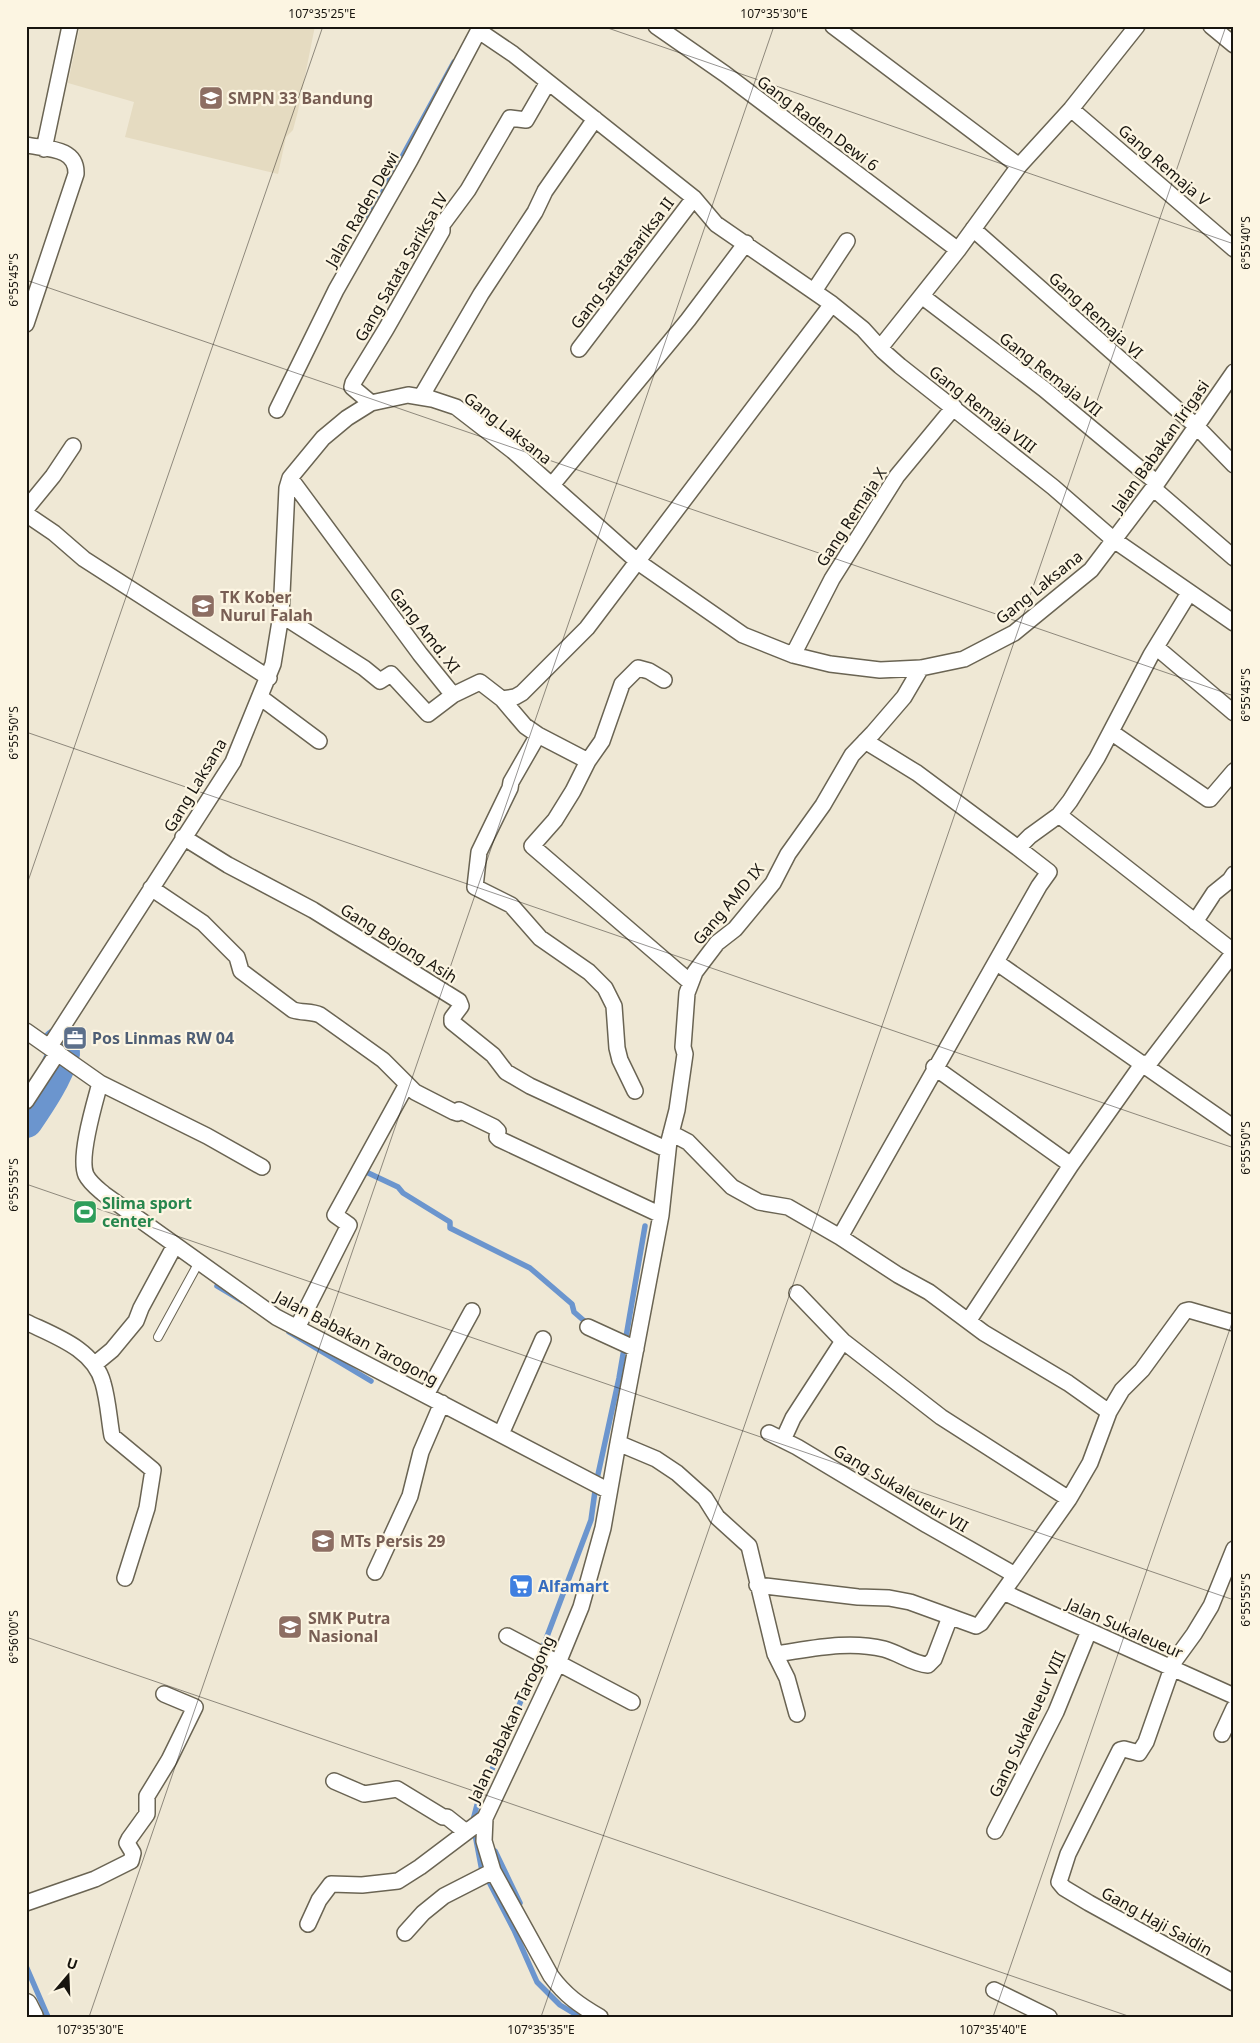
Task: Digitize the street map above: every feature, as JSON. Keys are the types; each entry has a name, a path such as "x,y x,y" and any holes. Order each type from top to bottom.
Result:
{"main road":[{"path":"26,2005 32,2017"}],"street":[{"path":"44,149 70,26"},
{"name":"Gang Raden Dewi 6","path":"656,26 725,74 958,250"},
{"path":"833,26 1019,166"},
{"path":"880,348 958,250 1019,166 1071,109 1137,26"},
{"path":"1211,26 1234,45"},
{"name":"Gang Remaja VIII","path":"480,29 694,198 716,224 832,304 863,329 900,366 1054,487 1114,540 1161,571 1189,593 1231,616"},
{"name":"Jalan Raden Dewi","path":"277,410 336,290 410,160 480,29"},
{"name":"Gang Satata Sariksa IV","path":"371,403 352,386 353,383 442,231 442,225 468,190 510,118 526,120 548,82"},
{"name":"Gang Remaja V","path":"1071,109 1234,249"},
{"path":"421,397 482,294 535,212 545,192 594,119"},
{"path":"26,145 65,152 71,156 76,168 76,174 26,324"},
{"name":"Gang Satatasariksa II","path":"579,349 694,198"},
{"name":"Gang Remaja VI","path":"973,229 1196,426 1234,465"},
{"path":"814,291 847,241"},
{"path":"552,485 688,320 746,243"},
{"name":"Gang Remaja VII","path":"922,295 1044,390 1155,485 1234,558"},
{"path":"502,699 515,697 533,684 586,628 638,562 832,304"},
{"name":"Jalan Babakan Irigasi","path":"1114,540 1232,379"},
{"name":"Gang Laksana","path":"26,1101 60,1053 151,888 233,762 273,664 281,615 287,488 290,478 323,438 347,418 371,403 408,395 456,407 513,451 638,562 743,635 793,655 830,664 880,670 920,668 964,659 1014,633 1091,570 1114,540"},
{"name":"Gang Remaja X","path":"793,655 832,578 897,476 954,407"},
{"path":"26,509 73,446"},
{"name":"Gang Amd. XI","path":"290,478 420,654 454,695 480,682 502,699"},
{"path":"26,514 54,533 84,559 268,678"},
{"path":"1018,848 1030,836 1059,816 1070,802 1111,732 1156,647 1189,593"},
{"path":"281,615 364,668 380,681 391,674 428,714 454,695"},
{"path":"1156,647 1234,713"},
{"path":"664,680 649,671 638,668 622,684 602,741 588,761 573,792 555,820 532,846 662,960 690,982"},
{"name":"Gang AMD IX","path":"664,1143 685,1054 683,1047 686,1002 690,982 704,959 734,929 773,883 788,854 823,804 852,755 904,697 920,668"},
{"path":"260,697 319,741"},
{"path":"502,699 525,726 538,735 588,761"},
{"path":"1111,732 1208,799 1234,771"},
{"path":"538,735 511,782 510,788 479,852 475,888 511,905 540,938 589,972 605,988 614,1006 619,1054 635,1091"},
{"path":"840,1237 934,1068 1039,886 1049,872 917,774 865,741"},
{"path":"968,1320 1071,1165 1145,1065 1234,952 1059,816"},
{"name":"Gang Bojong Asih","path":"183,837 228,865 313,910 459,1002 461,1006 452,1018 452,1022 493,1055 506,1072 530,1086 664,1143"},
{"path":"1195,922 1214,894 1234,874"},
{"path":"151,888 203,923 237,957 241,971 294,1010 311,1011 320,1015 383,1060 415,1092 454,1112 457,1113 459,1110 494,1127 498,1131 499,1139 661,1215"},
{"path":"996,962 1234,1128"},
{"path":"26,1030 100,1083 207,1136 262,1167"},
{"path":"934,1068 1071,1165"},
{"name":"Jalan Babakan Tarogong","path":"100,1083 84,1159 85,1173 90,1182 104,1194 276,1317 610,1491"},
{"path":"297,1328 349,1225 336,1216 407,1084"},
{"path":"664,1143 688,1142 732,1187 759,1202 788,1208 840,1237 898,1275 929,1292 984,1333 1068,1383 1109,1412"},
{"name":"Jalan Babakan Tarogong","path":"600,2017 574,2002 562,1991 551,1976 493,1871 484,1841 485,1818 558,1663 581,1607 603,1528 661,1215 664,1143"},
{"path":"95,1364 112,1350 136,1321 175,1245"},
{"path":"797,1293 843,1341 941,1417 1069,1500"},
{"path":"757,1585 889,1598 910,1602 976,1626 981,1623 1069,1500 1090,1462 1109,1412 1122,1390 1142,1370 1187,1310 1234,1323"},
{"path":"426,1395 472,1311"},
{"path":"26,1322 78,1349 95,1364 103,1382 112,1436 153,1470 147,1508 125,1578"},
{"path":"588,1327 636,1349"},
{"path":"501,1434 543,1339"},
{"path":"783,1440 793,1418 843,1341"},
{"path":"374,1572 410,1496 421,1452 442,1403"},
{"name":"Gang Sukaleueur VII","path":"768,1433 860,1484 927,1526 1015,1575"},
{"path":"618,1443 656,1460 677,1472 705,1498 717,1517 749,1546 775,1654 787,1678 797,1714"},
{"path":"1171,1668 1211,1606 1234,1549"},
{"name":"Jalan Sukaleueur","path":"1003,1592 1234,1696"},
{"path":"775,1654 833,1646 863,1645 886,1650 928,1665 934,1659 950,1618"},
{"name":"Gang Sukaleueur VIII","path":"996,1831 1056,1712 1088,1631"},
{"path":"507,1636 632,1702"},
{"name":"Gang Haji Saidin","path":"1171,1668 1146,1742 1139,1753 1124,1748 1120,1750 1068,1854 1059,1882 1064,1888 1234,1983"},
{"path":"26,1903 95,1879 132,1861 133,1853 127,1843 146,1814 147,1796 169,1760 195,1707 164,1694"},
{"path":"1222,1734 1234,1708"},
{"path":"334,1781 364,1794 397,1789 443,1817 447,1817 466,1832"},
{"path":"308,1924 319,1900 331,1884 362,1885 398,1881 485,1818"},
{"path":"405,1934 423,1913 444,1896 493,1871"},
{"path":"994,1990 1049,2017"}],"lane":[{"path":"158,1337 199,1262"}],"shaded area":[{"name":"SMPN 33 Bandung","path":"80,26 315,26 298,111 293,130 286,137 278,174 125,137 134,102 68,83"}],"waterway":[{"path":"369,217 454,62"},
{"path":"26,1121 47,1088 60,1062 63,1053 58,1044"},
{"path":"362,1170 398,1187 403,1193 450,1222 450,1228 530,1268 572,1304 574,1312 590,1326"},
{"path":"597,1479 619,1378 645,1226"},
{"path":"217,1286 242,1301"},
{"path":"289,1332 371,1381"},
{"path":"543,1647 591,1520 595,1491"},
{"path":"472,1824 477,1805 539,1658"},
{"path":"474,1829 482,1871"},
{"path":"495,1851 520,1903"},
{"path":"487,1878 514,1930 537,1982 560,2005 580,2017"},
{"path":"26,1966 48,2017"}],"place":[{"name":"SMPN 33 Bandung","path":"211,98"},
{"name":"TK Kober Nurul Falah","path":"203,606"},
{"name":"Pos Linmas RW 04","path":"75,1038"},
{"name":"Slima sport center","path":"85,1212"},
{"name":"MTs Persis 29","path":"323,1541"},
{"name":"Alfamart","path":"521,1586"},
{"name":"SMK Putra Nasional","path":"290,1627"}]}
